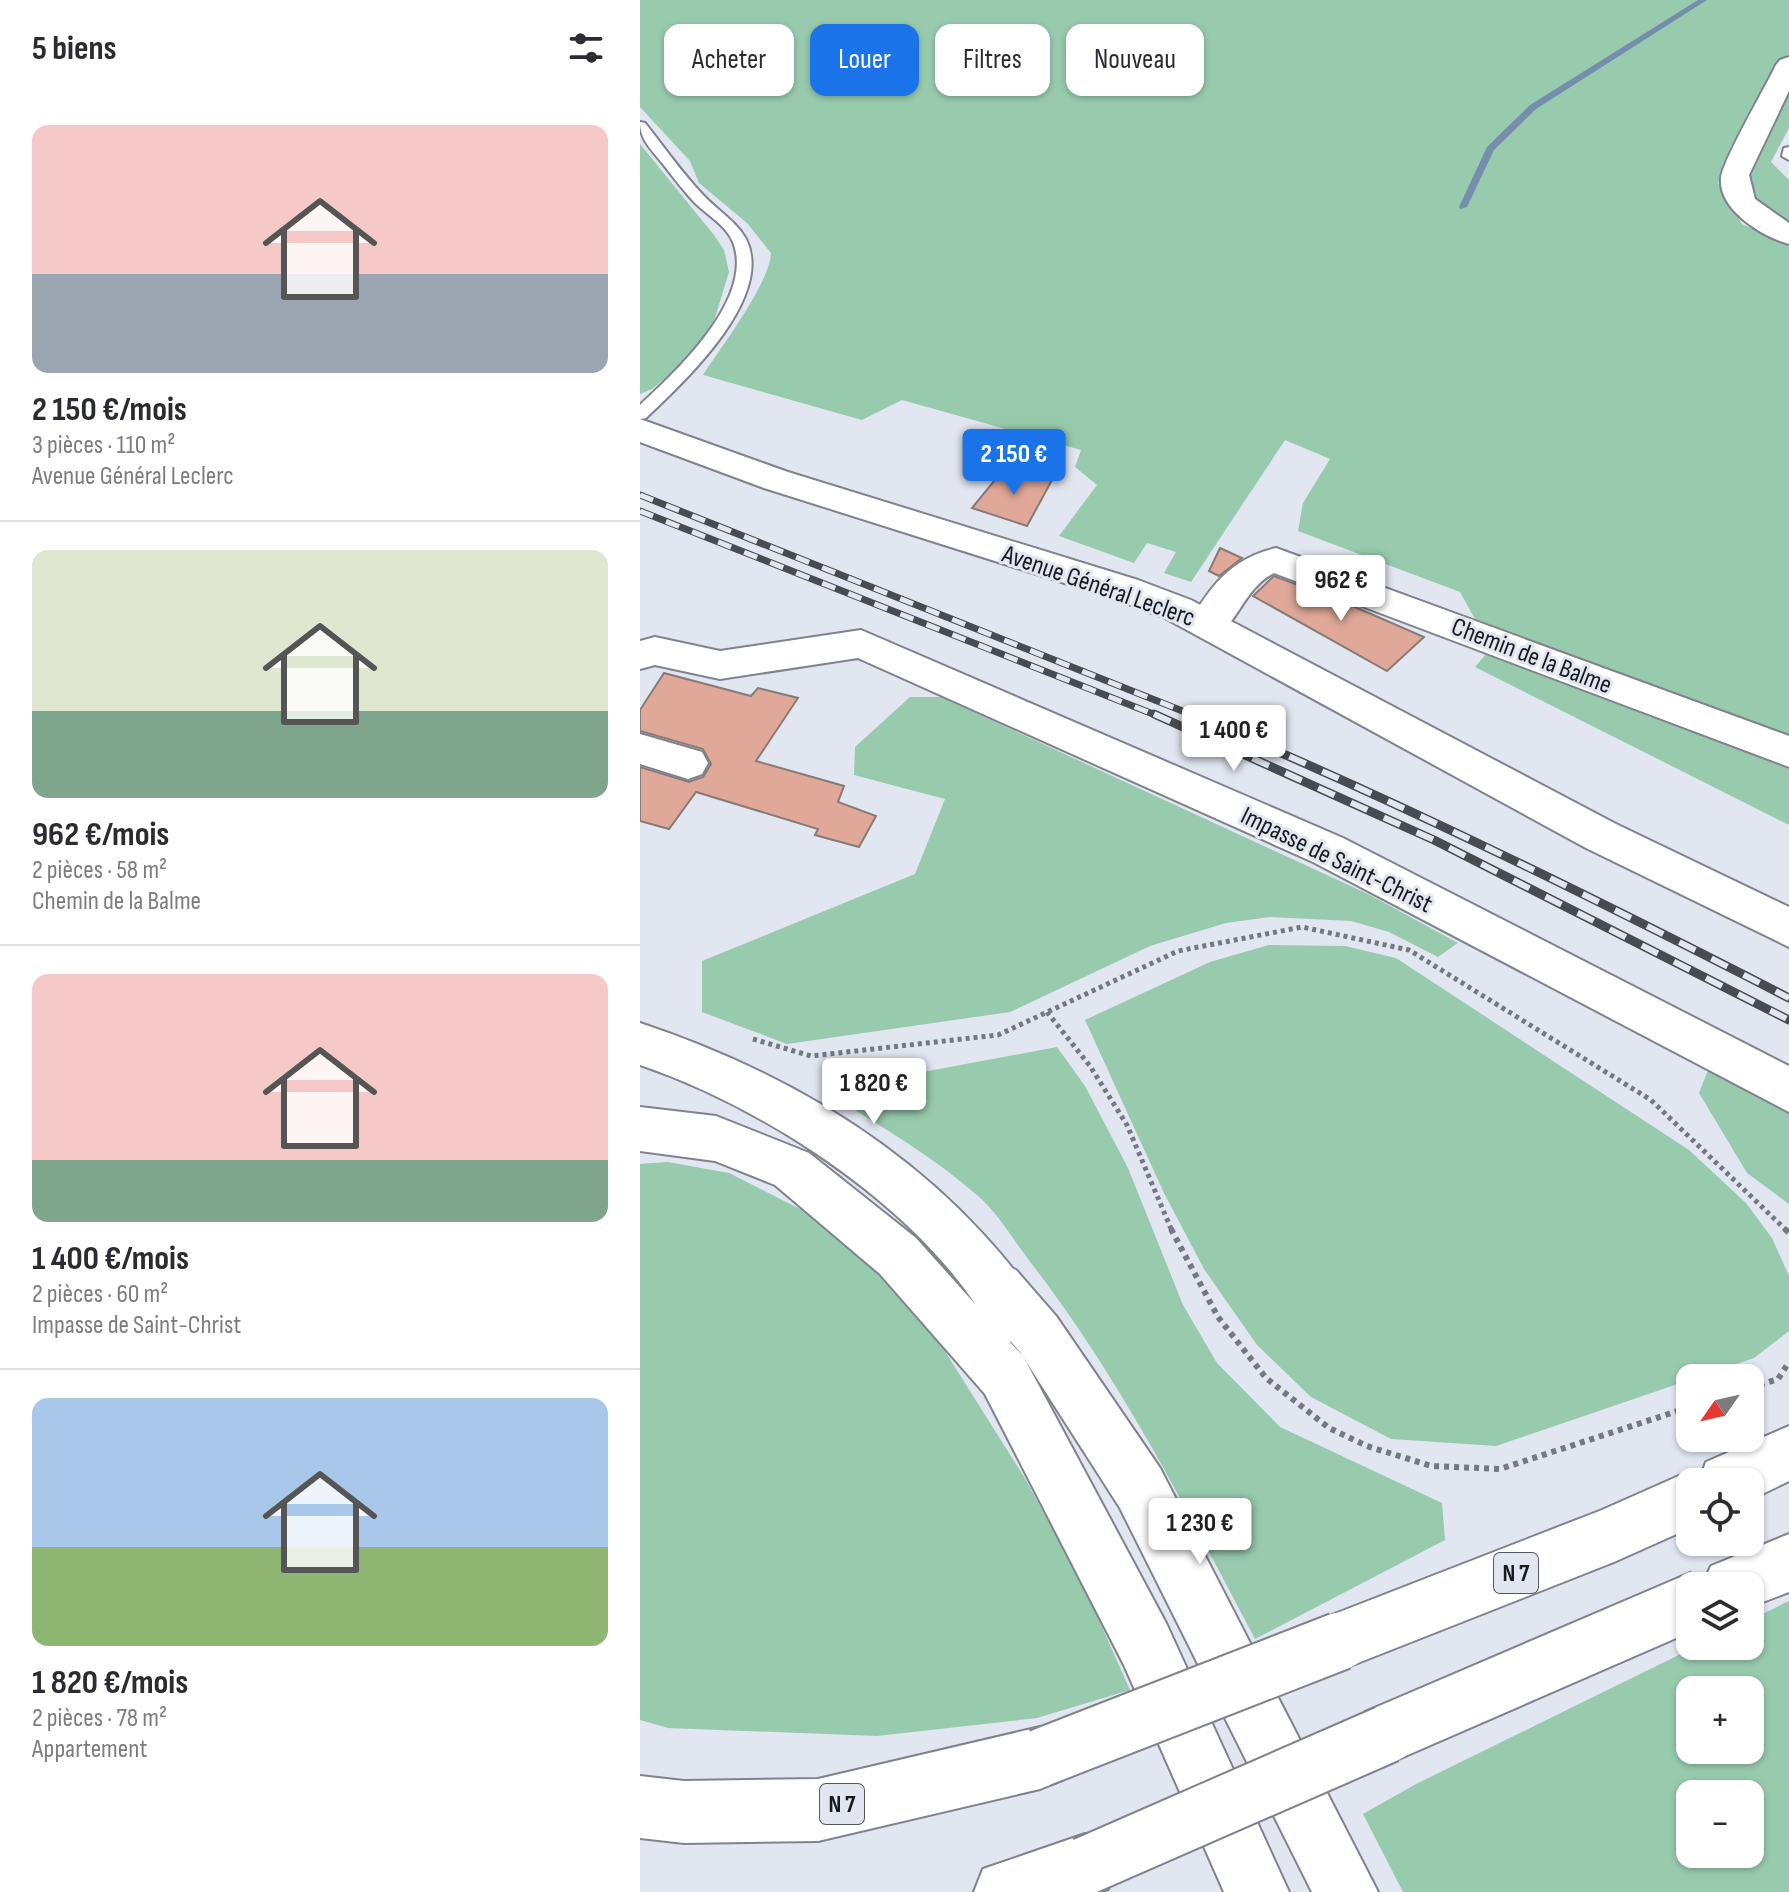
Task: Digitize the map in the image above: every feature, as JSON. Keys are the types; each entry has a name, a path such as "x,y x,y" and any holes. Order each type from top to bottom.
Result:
{"main road":[{"path":"1789,65 1735,175 1734,188 1742,203 1789,235"},
{"name":"Avenue Général Leclerc","path":"640,430 789,484 1125,589 1208,623 1601,836 1789,928"},
{"name":"Chemin de la Balme","path":"1208,623 1249,568 1259,562 1276,560 1789,752"},
{"name":"Impasse de Saint-Christ","path":"640,655 655,651 720,665 861,644 1328,850 1789,1090"},
{"path":"640,749 688,763"},
{"path":"654,1051 772,1099 907,1193 1038,1334 1140,1488 1346,1892"},
{"path":"640,1129 716,1139 792,1169 898,1256 1004,1375 1145,1644 1257,1892"},
{"path":"998,1288 1127,1510 1312,1892"},
{"path":"1756,1468 1789,1453"},
{"name":"N 7","path":"655,1803 818,1810 1040,1758 1614,1534 1676,1505"},
{"path":"1764,1573 1789,1563"},
{"path":"1006,1892 1085,1866 1676,1608"}],"lane":[{"path":"640,126 698,198 730,228 746,258 743,282 725,318 679,379 640,414"}],"path":[{"path":"740,1036 811,1056 998,1035 1178,951 1302,927 1409,950 1651,1100 1789,1233"},
{"path":"1047,1012 1090,1066 1127,1125 1164,1216 1218,1317 1266,1378 1329,1428 1367,1446 1431,1466 1500,1469 1676,1412"},
{"path":"1764,1384 1778,1379 1789,1362"}],"green space":[{"path":"640,0 1789,0 1789,128 1771,162 1789,180 1789,227 1764,208 1745,183 1755,166 1728,166 1718,183 1742,224 1789,246 1789,742 1475,619 1460,592 1298,531 1303,503 1330,459 1285,440 1191,582 1164,573 1176,552 1147,543 1134,563 1059,536 1097,485 1075,467 1081,450 902,400 862,420 703,375 754,297 769,266 771,253 747,223 699,183 690,161 640,107"},
{"path":"640,144 714,235 724,250 729,272 711,331 691,357 652,389 640,394"},
{"path":"1487,653 1789,769 1789,825 1475,667"},
{"path":"910,697 941,697 1368,894 1458,943 1438,957 1389,932 1351,921 1270,917 1226,923 1150,946 1010,1012 787,1044 702,1012 702,961 915,874 945,799 854,775 855,747"},
{"path":"1269,945 1345,946 1396,958 1689,1150 1746,1203 1772,1238 1789,1276 1789,1331 1754,1358 1736,1364 1676,1364 1676,1385 1496,1446 1391,1439 1311,1397 1257,1345 1204,1269 1164,1193 1085,1020 1210,962"},
{"path":"1057,1047 1085,1086 1128,1168 1183,1305 1217,1363 1280,1427 1442,1503 1445,1540 1255,1639 1123,1398 1063,1307 999,1219 978,1196 945,1169 837,1099 843,1087"},
{"path":"1710,1065 1789,1108 1789,1204 1747,1173 1699,1093"},
{"path":"668,1162 729,1173 802,1210 869,1263 941,1345 1026,1480 1086,1591 1130,1690 1037,1718 877,1736 668,1728 640,1720 640,1164"},
{"path":"1789,1601 1789,1892 1403,1892 1363,1814 1416,1784 1676,1656 1676,1660 1764,1660 1764,1613"}],"building":[{"path":"1003,470 1052,480 1027,526 972,508"},
{"path":"1220,548 1242,558 1219,576 1209,571"},
{"path":"1274,576 1424,637 1387,671 1253,596"},
{"path":"664,673 751,696 758,688 798,698 756,761 844,786 838,802 876,816 859,847 815,835 818,829 696,792 669,829 640,821 640,767 689,782 703,777 711,764 703,749 640,731 640,710"}],"waterway":[{"path":"1463,207 1490,149 1533,107 1703,0"}],"railway":[{"path":"640,495 1190,714"},
{"path":"640,511 1158,716"},
{"path":"1154,714 1434,840 1789,1020"},
{"path":"1190,714 1195,716"},
{"path":"1190,714 1492,850 1789,998"}]}
